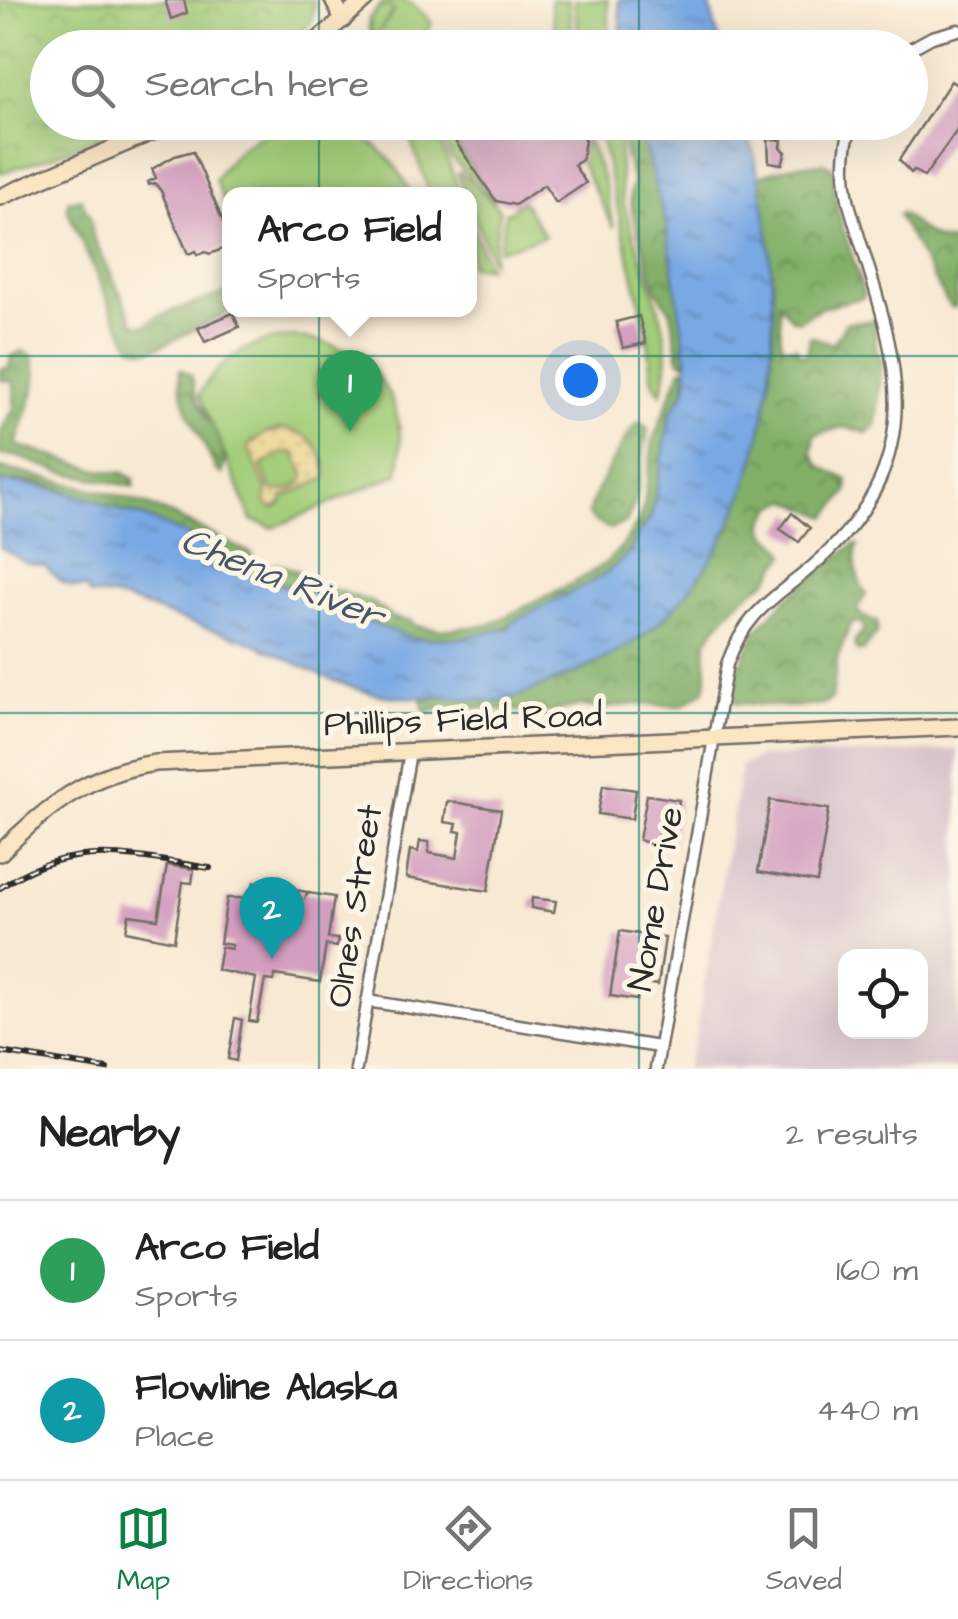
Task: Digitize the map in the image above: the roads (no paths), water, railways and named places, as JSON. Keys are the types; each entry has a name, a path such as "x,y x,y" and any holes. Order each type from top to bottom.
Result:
{"street":[{"path":"333,0 343,20"},
{"path":"331,30 364,0"},
{"path":"928,41 958,30"},
{"path":"0,197 133,140"},
{"name":"Nome Drive","path":"656,1069 723,677 740,635 759,608 848,530 876,482 891,441 896,396 893,353 844,180 848,140"},
{"name":"Phillips Field Road","path":"0,853 60,798 99,777 156,763 958,728"},
{"name":"Olnes Street","path":"356,1069 410,752"},
{"path":"367,1001 659,1048"}],"water":[{"path":"618,0 708,0 716,30 621,30"},
{"path":"643,140 750,140 770,248 773,315 769,381 758,446 737,508 708,565 667,615 605,659 502,700 389,696 329,679 239,638 124,600 90,595 86,588 58,579 46,566 27,563 0,547 0,482 27,484 141,516 205,543 247,574 329,596 354,610 360,619 414,639 463,638 508,628 601,577 629,553 651,518 671,412 687,381 666,224"}],"railway":[{"path":"0,888 26,872 76,857 127,856 210,868"},
{"path":"0,1052 107,1069"}],"place":[{"name":"Arco Field","path":"350,432"},
{"name":"Flowline Alaska","path":"272,959"}],"water label":[{"name":"Chena River","path":"282,579"}]}
